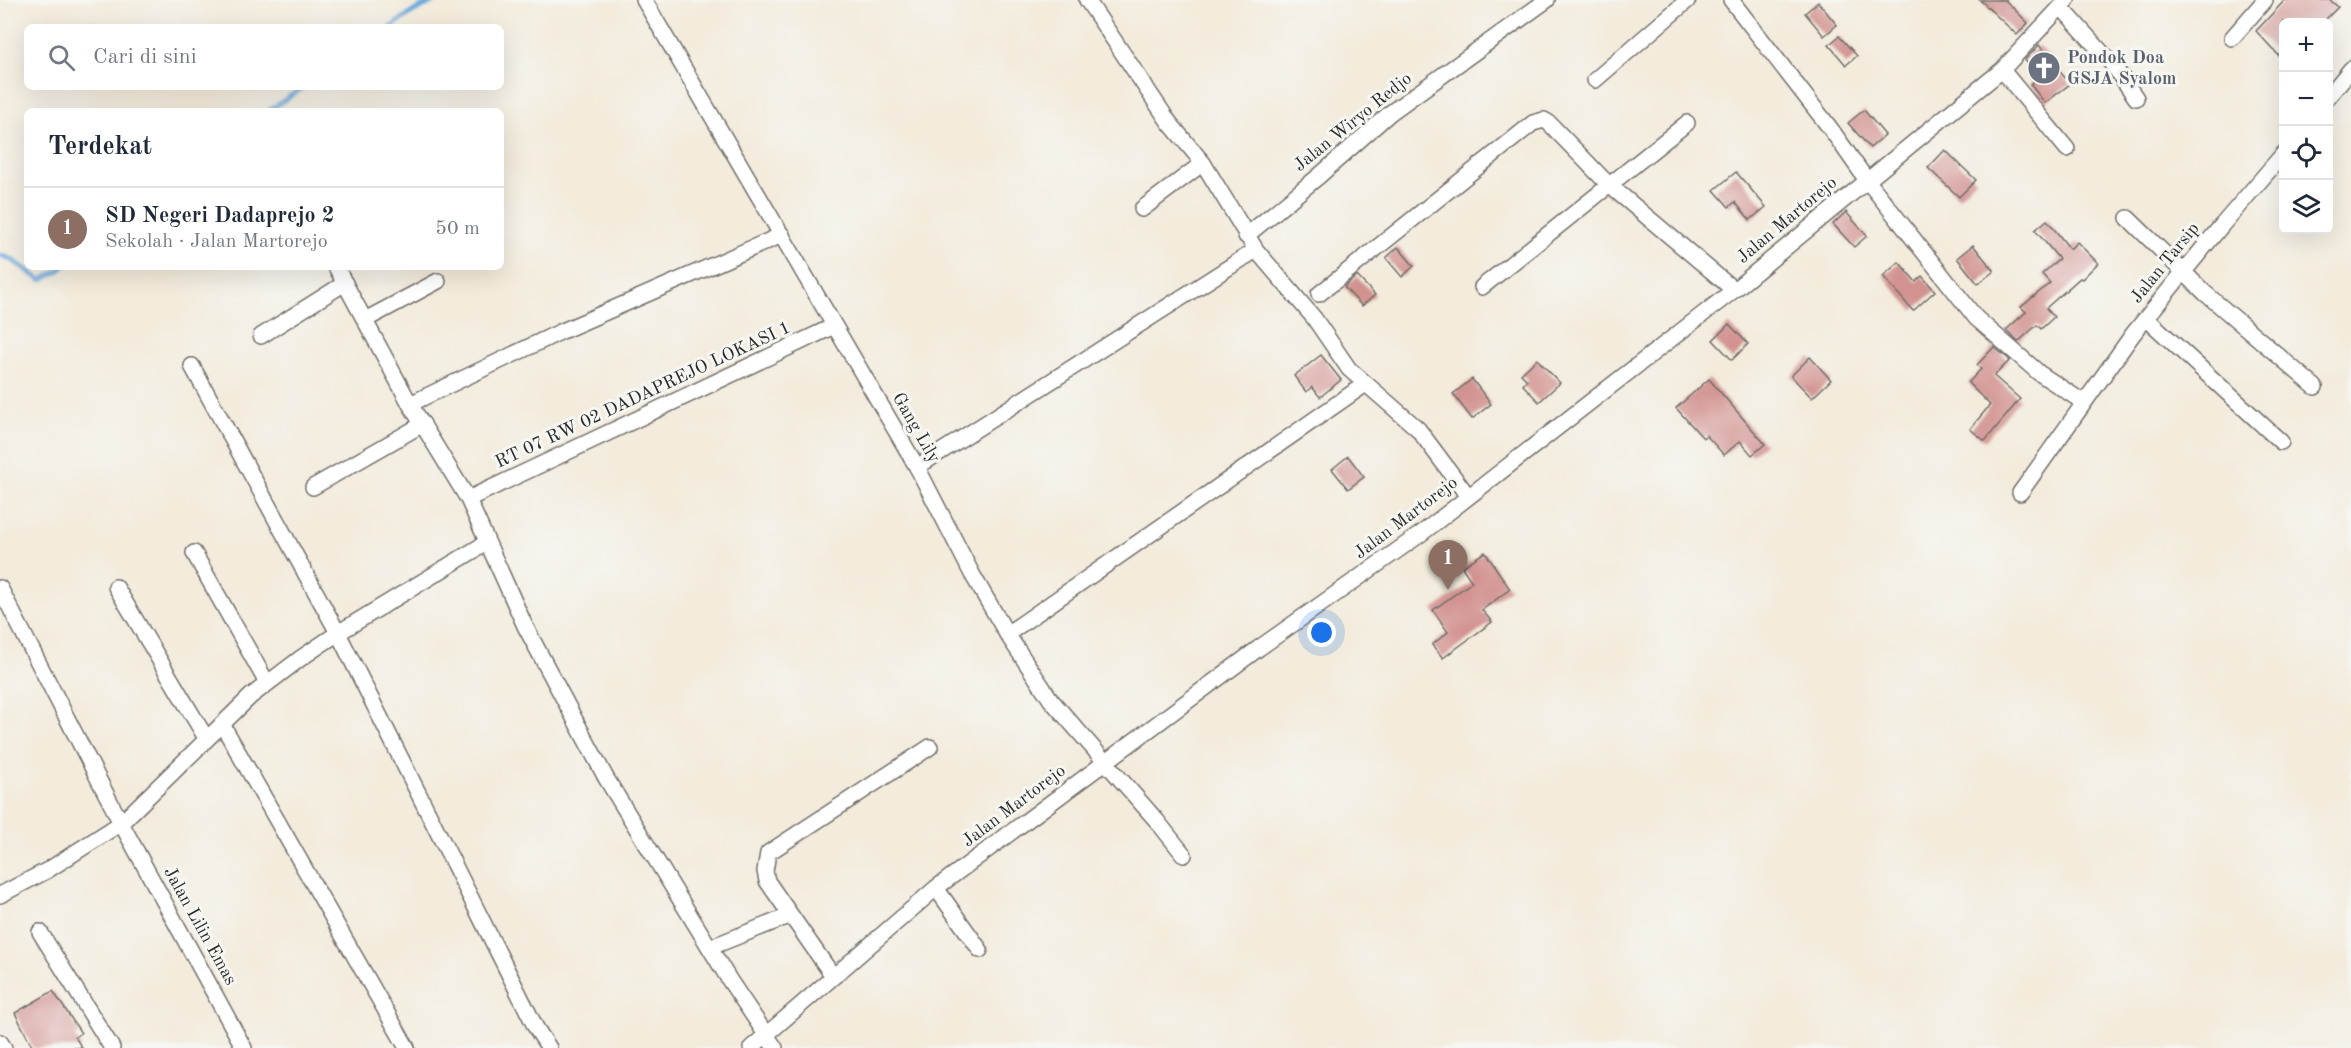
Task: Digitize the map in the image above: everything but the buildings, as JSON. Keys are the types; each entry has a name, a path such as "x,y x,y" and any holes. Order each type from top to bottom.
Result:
{"street":[{"name":"Gang Lily","path":"644,0 918,467 972,574 1007,634 1051,700 1184,855"},
{"path":"1088,0 1164,114 1203,163 1256,250 1300,300 1348,369 1418,429 1468,496"},
{"name":"Jalan Wiryo Redjo","path":"1246,236 1390,113 1547,0"},
{"path":"1595,80 1688,0"},
{"path":"1731,0 1830,128 1866,179 1976,318 2040,373 2083,402"},
{"path":"2232,38 2265,0"},
{"path":"2064,3 2136,98"},
{"name":"Jalan Martorejo","path":"750,1048 936,888 1105,761 1422,532 1734,290 1866,179 2002,70 2064,3"},
{"path":"2333,91 2351,69"},
{"path":"2002,70 2067,149"},
{"path":"1319,294 1536,121 1544,120 1608,184 1734,290"},
{"path":"1482,286 1687,123"},
{"name":"Jalan Tarsip","path":"2020,493 2083,402 2146,318 2279,158"},
{"path":"1142,209 1203,163"},
{"path":"2128,218 2234,319 2315,387"},
{"path":"410,404 560,332 782,235"},
{"path":"918,467 1256,250"},
{"path":"338,270 410,404 468,499 525,626 606,778 730,981 775,1048"},
{"path":"365,320 438,281"},
{"path":"261,336 345,283"},
{"path":"2146,318 2281,442"},
{"name":"RT 07 RW 02 DADAPREJO LOKASI 1","path":"468,499 834,326"},
{"path":"192,366 338,633 509,975 549,1048"},
{"path":"1007,634 1365,385"},
{"path":"313,487 423,424"},
{"path":"0,895 48,870 121,823 206,738 267,683 338,633 486,543"},
{"path":"194,553 267,683"},
{"path":"116,587 206,738"},
{"name":"Jalan Lilin Emas","path":"0,588 121,823 244,1048"},
{"path":"222,724 407,1048"},
{"path":"833,976 766,881 768,852 930,747"},
{"path":"936,888 980,950"},
{"path":"711,947 789,916"},
{"path":"40,932 112,1048"},
{"path":"0,1042 4,1048"}],"waterway":[{"path":"395,24 436,0"},
{"path":"272,108 300,90"},
{"path":"0,255 24,268"},
{"path":"27,270 41,280 59,270"}],"place":[{"name":"Pondok Doa GSJA Syalom","path":"2044,68"},
{"name":"SD Negeri Dadaprejo 2","path":"1448,590"}]}
